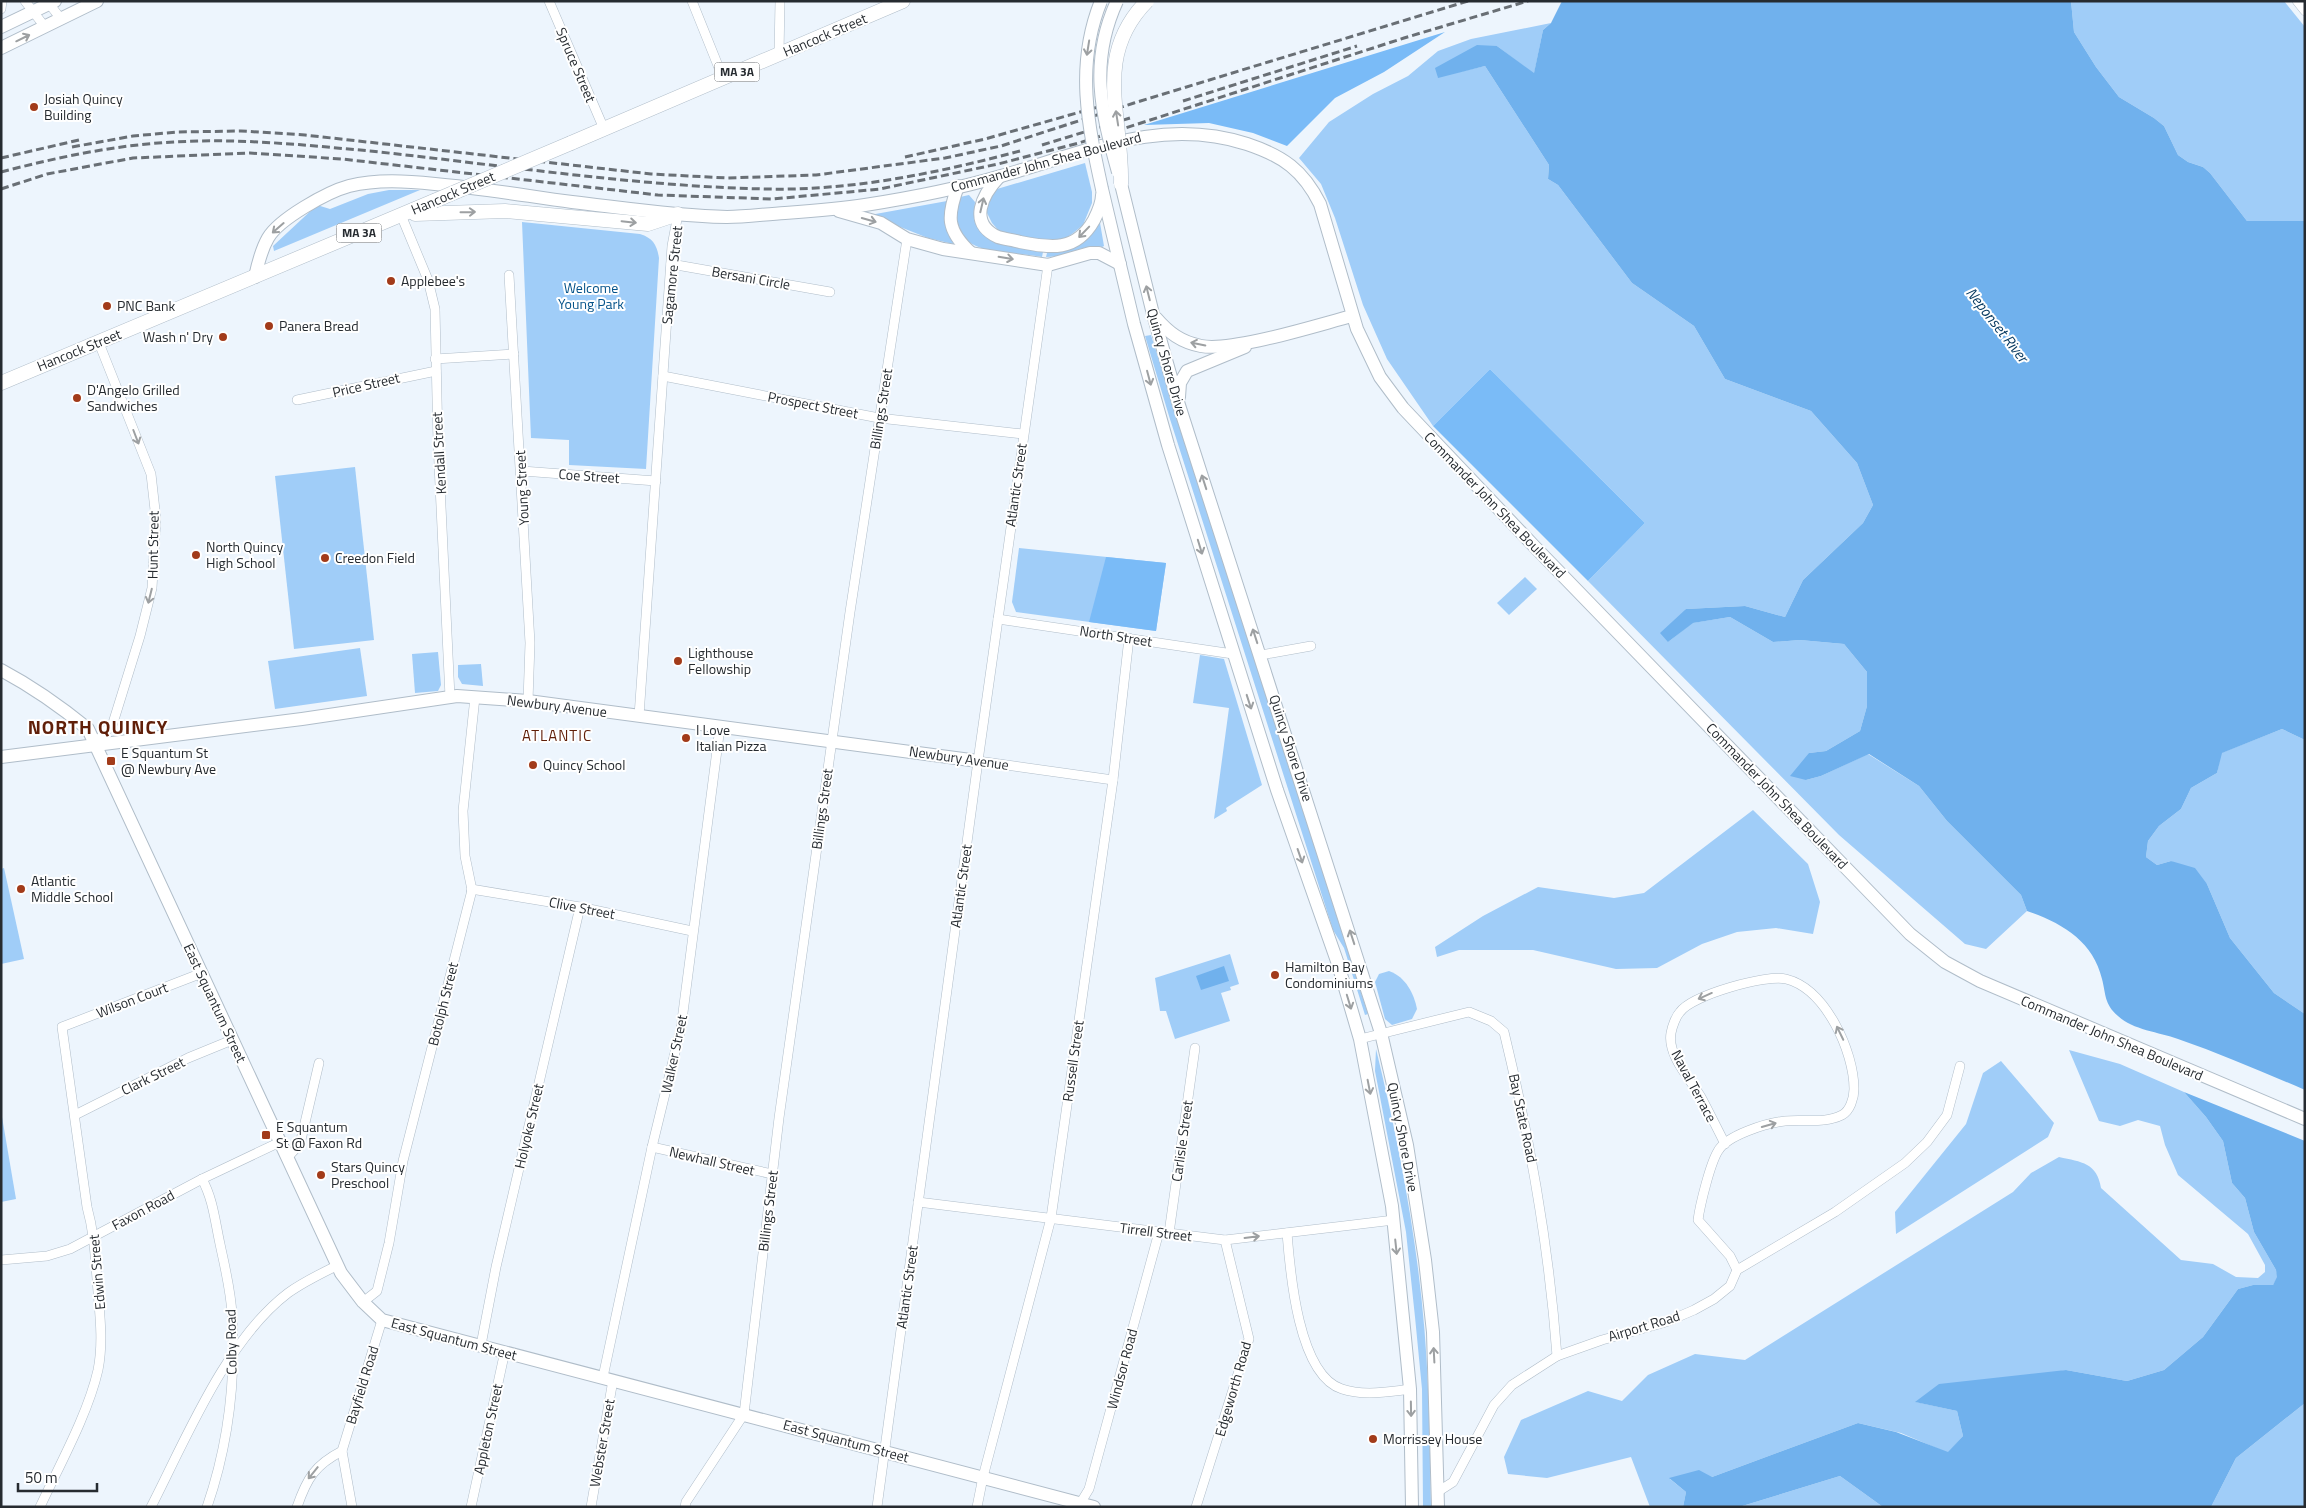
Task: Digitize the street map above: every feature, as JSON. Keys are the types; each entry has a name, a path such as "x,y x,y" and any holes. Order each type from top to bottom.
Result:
{"main road":[{"path":"1,48 97,1"},
{"name":"Hancock Street","path":"1,383 256,277 903,1"},
{"name":"Quincy Shore Drive","path":"1101,1 1090,36 1085,85 1088,119 1120,264 1168,445 1233,654 1280,799 1338,964 1360,1039 1394,1220 1410,1389 1412,1507"},
{"name":"Quincy Shore Drive","path":"1116,1 1102,48 1099,85 1104,123 1153,314 1178,402 1261,655 1381,1033 1407,1145 1423,1247 1433,1332 1438,1507"},
{"path":"1121,184 1121,147 1113,92 1114,64 1125,30 1147,1"},
{"path":"1,27 50,2"},
{"name":"Commander John Shea Boulevard","path":"678,214 731,217 828,209 901,199 999,177 1135,137 1158,134 1207,135 1232,139 1266,150 1289,163 1312,189 1320,204 1352,316 1364,345 1380,377 1413,420 1910,934 1945,962 1980,981 2305,1119"},
{"path":"999,177 987,190 982,202 980,215 985,227 997,236 1048,247 1070,244 1082,235 1098,211 1102,189"},
{"name":"Sagamore Street","path":"256,277 260,255 269,236 317,199 349,186 380,182 416,182 495,190 569,202 678,214"},
{"path":"958,186 951,205 950,219 954,233 961,244 971,253"},
{"path":"828,209 881,224 907,239 944,249 1048,265 1090,253 1099,254 1120,264"},
{"path":"401,215 505,211 648,224 678,214"},
{"path":"1153,314 1170,333 1187,342 1219,347 1352,316"},
{"path":"1178,402 1180,383 1188,371 1263,338"},
{"name":"East Squantum Street","path":"1,670 30,685 67,711 88,729 344,1279 382,1320 885,1450 1078,1505 1094,1507"},
{"name":"Newbury Avenue","path":"1,757 302,719 450,697 475,697 528,701 978,760"}],"street":[{"path":"1,9 2,1"},
{"path":"25,1 45,27"},
{"name":"Spruce Street","path":"549,1 604,129"},
{"path":"692,1 724,78"},
{"path":"779,54 780,1"},
{"path":"2297,1 2305,11"},
{"path":"50,2 61,19"},
{"name":"Sagamore Street","path":"639,716 672,246 678,214"},
{"name":"Kendall Street","path":"401,215 433,296 435,309 435,359 450,697"},
{"name":"Billings Street","path":"686,1507 686,1502 744,1414 772,1174 832,741 907,239"},
{"name":"Bersani Circle","path":"671,264 830,292"},
{"name":"Atlantic Street","path":"877,1507 978,760 1048,265"},
{"name":"Young Street","path":"510,275 530,643 528,701"},
{"name":"Hunt Street","path":"94,745 113,723 140,636 152,588 156,520 151,474 99,343"},
{"path":"435,359 514,354"},
{"name":"Price Street","path":"297,400 436,371"},
{"name":"Prospect Street","path":"663,376 880,418 1023,434"},
{"name":"Coe Street","path":"522,471 656,481"},
{"name":"North Street","path":"998,619 1233,654"},
{"name":"Russell Street","path":"977,1507 983,1477 1051,1218 1113,780 1129,638"},
{"path":"1261,655 1312,646"},
{"name":"Botolph Street","path":"364,1302 377,1291 389,1243 403,1161 472,889 465,856 462,810 475,697"},
{"name":"Walker Street","path":"608,1378 652,1147 682,1028 692,931 720,727"},
{"name":"Newbury Avenue","path":"978,760 1113,780"},
{"name":"Clive Street","path":"472,889 580,907 692,931"},
{"name":"Holyoke Street","path":"481,1345 496,1268 580,907"},
{"name":"Wilson Court","path":"62,1027 202,973"},
{"name":"Naval Terrace","path":"1770,978 1787,979 1806,989 1814,996 1840,1030 1848,1052 1854,1089 1852,1101 1848,1110 1842,1115 1822,1120 1775,1123 1731,1138 1725,1144 1701,1097 1674,1053 1671,1033 1680,1012 1704,995 1770,978"},
{"name":"Bay State Road","path":"1360,1039 1469,1012 1491,1021 1504,1032 1533,1163 1553,1309 1557,1356"},
{"name":"Edwin Street","path":"40,1507 73,1438 98,1371 101,1345 101,1310 94,1235 87,1204 62,1027"},
{"name":"Clark Street","path":"75,1115 188,1058 232,1040"},
{"name":"Carlisle Street","path":"1169,1234 1195,1048"},
{"path":"287,1158 300,1144 320,1063"},
{"name":"Airport Road","path":"1439,1492 1453,1482 1481,1426 1506,1390 1557,1356 1602,1340 1666,1322 1714,1299 1730,1286 1737,1270 1835,1212 1883,1180 1910,1158 1927,1142 1947,1115 1960,1066"},
{"name":"Faxon Road","path":"1,1260 47,1256 70,1248 202,1179 280,1142"},
{"path":"1725,1144 1718,1151 1700,1207 1698,1220 1702,1228 1730,1256 1737,1270"},
{"name":"Newhall Street","path":"652,1147 772,1174"},
{"name":"Colby Road","path":"202,1179 210,1194 229,1287 232,1316 229,1418 222,1454 207,1507"},
{"name":"Tirrell Street","path":"918,1202 1225,1240 1394,1220"},
{"name":"Windsor Road","path":"1078,1505 1089,1489 1159,1232"},
{"path":"1287,1233 1293,1289 1302,1328 1318,1369 1328,1382 1342,1389 1364,1392 1410,1389"},
{"name":"Edgeworth Road","path":"1196,1507 1249,1339 1225,1240"},
{"path":"151,1507 208,1395 232,1356 264,1315 289,1292 338,1265"},
{"name":"Bayfield Road","path":"342,1451 382,1320"},
{"name":"Appleton Street","path":"471,1507 505,1351"},
{"name":"Webster Street","path":"590,1507 608,1378"},
{"path":"297,1507 310,1476 325,1460 342,1451 352,1507"}],"green space":[{"path":"2071,1 2284,1 2305,27 2305,221 2247,221 2210,173 2203,167 2188,162 2178,155 2164,126 2119,97 2096,67 2074,32"},
{"path":"1551,23 1543,30 1534,74 1497,46 1437,77 1485,66 1549,165 1548,179 1558,185 1632,283 1694,326 1725,379 1811,411 1857,463 1873,505 1863,523 1803,580 1785,617 1745,606 1686,609 1668,642 1692,623 1730,617 1773,642 1800,640 1844,644 1867,672 1867,706 1860,731 1826,751 1809,753 1806,780 1821,776 1868,754 1919,786 1947,821 2021,895 2027,911 1986,949 1965,944 1839,835 1588,581 1645,523 1490,369 1433,426 1387,359 1363,305 1335,218 1321,184 1299,158 1329,122 1373,94 1408,76 1438,51 1471,39"},
{"path":"1085,163 1092,192 1092,203 1083,225 1072,234 1061,241 1047,242 999,231 992,223 987,213 987,203 997,189"},
{"path":"389,190 420,190 274,251 273,246 317,205 330,209 368,194"},
{"path":"969,195 975,202 974,217 978,227 1043,252 1042,257 991,251 976,246 964,238 957,225 956,211 960,197"},
{"path":"947,201 946,216 953,244 928,238 870,215"},
{"name":"Welcome Young Park","path":"522,222 640,234 651,240 656,246 659,258 646,469 569,465 569,440 531,438"},
{"path":"1100,223 1104,246 1088,247 1046,257 1047,253 1064,251 1077,245 1089,236"},
{"path":"1151,335 1368,1014 1365,1015 1344,948 1333,930 1169,416 1145,336"},
{"name":"Creedon Field","path":"355,467 374,640 294,649 275,476"},
{"path":"1019,548 1166,563 1156,631 1016,612 1012,602"},
{"path":"1525,577 1537,589 1509,615 1497,603"},
{"path":"360,648 367,696 275,709 268,661"},
{"path":"438,652 441,685 438,691 415,693 412,654"},
{"path":"1200,655 1224,659 1262,785 1226,808 1227,811 1214,819 1229,708 1193,703"},
{"path":"481,664 483,686 462,684 458,677 458,665"},
{"path":"2282,729 2305,740 2305,1014 2274,993 2230,938 2207,884 2171,861 2157,865 2146,857 2148,841 2159,826 2181,809 2191,788 2217,773 2221,753"},
{"path":"1753,810 1808,864 1820,902 1813,934 1776,928 1737,932 1702,944 1657,968 1616,969 1533,950 1459,950 1437,957 1435,947 1483,916 1538,887 1614,898 1644,893"},
{"path":"4,868 24,959 1,964 1,869"},
{"path":"1230,954 1239,984 1230,987 1231,990 1221,993 1230,1021 1175,1039 1166,1011 1160,1011 1155,978"},
{"path":"1389,971 1405,982 1414,998 1417,1009 1412,1019 1392,1025 1385,1019 1375,982 1379,974"},
{"path":"1376,1049 1395,1133 1417,1260 1426,1346 1431,1507 1423,1507 1422,1389 1406,1232 1375,1071"},
{"path":"2069,1050 2120,1064 2184,1092 2206,1117 2223,1141 2232,1183 2245,1198 2254,1232 2276,1270 2278,1277 2273,1285 2253,1285 2238,1289 2203,1337 2164,1370 2127,1381 2066,1370 1916,1402 1957,1411 1963,1436 1948,1453 1901,1433 1858,1423 1712,1477 1670,1479 1686,1492 1683,1507 1650,1507 1631,1457 1547,1478 1508,1474 1504,1457 1521,1420 1588,1391 1622,1401 1648,1375 1695,1354 1745,1360 2013,1192 2031,1173 2059,1157 2081,1162 2092,1169 2096,1173 2101,1188 2181,1260 2213,1264 2236,1277 2258,1278 2265,1272 2265,1265 2248,1234 2178,1175 2165,1145 2160,1126 2138,1120 2120,1126 2099,1121"},
{"path":"2001,1061 2054,1123 2048,1137 1896,1234 1895,1212 1966,1124 1983,1073"},
{"path":"1,1111 16,1199 1,1202"},
{"path":"2305,1403 2305,1507 2211,1507 2236,1458"},
{"path":"1840,1476 1883,1507 1739,1507"}],"shaded area":[{"path":"1445,32 1384,72 1335,98 1287,146 1253,133 1209,123 1144,125"},
{"path":"1490,369 1645,523 1588,581 1433,426"},
{"path":"1106,557 1166,563 1156,631 1089,622"}],"water":[{"name":"Neponset River","path":"1562,1 2071,1 2074,32 2096,67 2119,97 2164,126 2178,155 2188,162 2203,167 2210,173 2247,221 2305,221 2305,740 2282,729 2222,753 2217,773 2191,788 2181,809 2159,826 2148,841 2146,857 2157,865 2171,861 2195,868 2207,884 2230,938 2274,993 2305,1014 2305,1090 2210,1051 2139,1028 2124,1021 2110,1007 2098,966 2084,944 2052,921 2027,911 2021,895 1947,821 1919,786 1869,754 1821,776 1806,780 1790,776 1809,753 1826,751 1860,731 1867,706 1867,672 1844,644 1800,640 1773,642 1730,617 1693,623 1668,642 1660,633 1686,609 1745,606 1785,617 1803,580 1863,523 1873,505 1857,463 1811,411 1725,379 1694,326 1632,283 1558,185 1548,179 1549,165 1485,66 1438,78 1435,68 1477,45 1497,46 1534,73 1543,30 1551,23"},
{"path":"1224,966 1229,981 1201,990 1196,976"},
{"path":"2184,1092 2305,1141 2305,1403 2236,1458 2211,1507 1883,1507 1840,1476 1739,1507 1683,1507 1686,1492 1669,1478 1699,1470 1712,1477 1858,1423 1896,1432 1948,1452 1963,1436 1957,1411 1915,1402 1939,1384 2066,1370 2127,1381 2164,1370 2203,1337 2238,1289 2253,1285 2273,1285 2277,1277 2276,1270 2254,1232 2245,1198 2232,1183 2223,1141 2206,1117"}],"railway":[{"path":"72,147 133,136 178,132 241,131 305,135 651,174 728,178 816,175 945,158 1001,146 1134,103 1468,1"},
{"path":"1,189 47,174 133,158 250,153 342,159 658,195 773,199 880,189 998,164 1079,143 1404,38 1528,1"},
{"path":"1183,101 1357,46"},
{"path":"905,157 985,139 1105,105"},
{"path":"1042,145 1130,118"},
{"path":"1,158 79,140"},
{"path":"1,172 109,149 152,144 223,141 321,146 666,184 797,189 862,184 894,179 958,167 1020,151"}],"place":[{"name":"Josiah Quincy Building","path":"34,107"},
{"name":"Applebee's","path":"391,281"},
{"name":"PNC Bank","path":"107,306"},
{"name":"Panera Bread","path":"269,326"},
{"name":"Wash n' Dry","path":"223,337"},
{"name":"D'Angelo Grilled Sandwiches","path":"77,398"},
{"name":"North Quincy High School","path":"196,555"},
{"name":"Creedon Field","path":"325,558"},
{"name":"Lighthouse Fellowship","path":"678,661"},
{"name":"I Love Italian Pizza","path":"686,738"},
{"name":"E Squantum St @ Newbury Ave","path":"111,761"},
{"name":"Quincy School","path":"533,765"},
{"name":"Atlantic Middle School","path":"21,889"},
{"name":"Hamilton Bay Condominiums","path":"1275,975"},
{"name":"E Squantum St @ Faxon Rd","path":"266,1135"},
{"name":"Stars Quincy Preschool","path":"321,1175"},
{"name":"Morrissey House","path":"1373,1439"}],"district":[{"name":"NORTH QUINCY","path":"98,727"},
{"name":"ATLANTIC","path":"557,736"}]}
